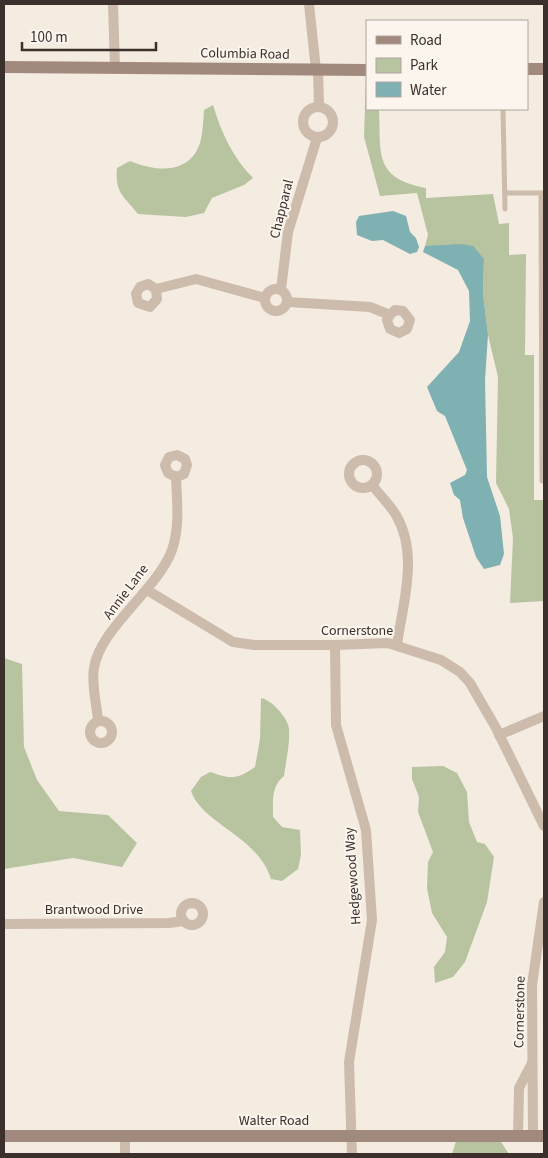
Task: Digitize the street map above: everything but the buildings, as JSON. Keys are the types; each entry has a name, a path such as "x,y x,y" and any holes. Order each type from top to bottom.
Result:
{"street":[{"path":"113,4 115,67"},
{"path":"309,4 317,70 319,107"},
{"name":"Columbia Road","path":"4,67 366,70"},
{"path":"528,69 544,69"},
{"path":"319,107 329,111 333,121 330,131 322,137 316,138 305,130 302,121 310,109 319,107"},
{"name":"Chapparal","path":"281,290 288,232 316,138"},
{"path":"156,289 196,280 265,298"},
{"path":"265,298 271,290 281,290 286,295 288,302"},
{"path":"265,298 268,308 275,311 281,310 288,302"},
{"path":"288,302 370,307 390,315"},
{"name":"Annie Lane","path":"98,721 94,668 100,651 120,620 147,590 171,551 177,527 176,477"},
{"path":"372,485 396,515 405,536 408,553 398,644"},
{"name":"Cornerstone","path":"147,590 232,642 254,645 398,644 427,654 460,672 470,683 500,735 544,826"},
{"name":"Hedgewood Way","path":"335,645 336,725 366,830 372,920 349,1062 352,1154"},
{"path":"500,735 544,716"},
{"name":"Cornerstone","path":"539,1136 532,1062 532,985 544,902"},
{"name":"Brantwood Drive","path":"4,924 169,923 184,921"},
{"name":"Cornerstone","path":"518,1135 519,1088 532,1062"},
{"path":"125,1135 125,1154"},
{"name":"Walter Road","path":"4,1136 539,1136"}],"lane":[{"path":"503,110 505,209"},
{"path":"505,193 542,193 542,481 544,481"}],"green space":[{"path":"366,78 366,110 379,110 381,151 383,161 388,170 397,178 409,184 426,188 426,198 493,194 499,224 509,223 509,255 526,254 525,355 534,355 534,500 544,500 544,601 510,603 513,538 509,509 496,483 498,377 488,335 483,293 484,259 443,246 425,246 428,235 417,193 380,196 364,137"},
{"path":"213,105 228,144 239,162 253,178 244,185 212,198 204,213 186,217 138,214 119,189 117,168 130,161 156,168 175,167 183,164 196,152 200,143 204,110"},
{"path":"4,658 22,664 24,747 37,780 59,811 108,815 137,843 122,867 73,858 4,869"},
{"path":"261,698 270,702 279,710 286,720 289,729 284,776 275,789 273,817 282,827 300,830 301,855 298,869 282,881 271,879 264,864 255,852 206,813 191,791 201,777 210,772 233,777 255,767 260,739"},
{"path":"443,766 457,773 467,792 469,822 477,842 485,844 494,857 487,902 465,962 453,977 435,983 434,967 445,952 447,937 432,913 427,888 428,862 433,852 418,812 419,797 412,779 412,767"},
{"path":"457,1138 499,1139 509,1154 452,1154"}],"water":[{"path":"393,211 406,216 410,232 416,238 419,247 417,252 410,254 383,240 372,241 357,235 356,222 359,216"},
{"path":"462,244 473,246 484,259 483,293 488,335 485,380 487,477 500,516 504,554 500,565 484,569 476,557 463,518 460,500 454,495 450,483 465,475 467,470 445,416 437,411 427,387 459,352 470,321 469,291 458,270 423,252 425,246"}]}
